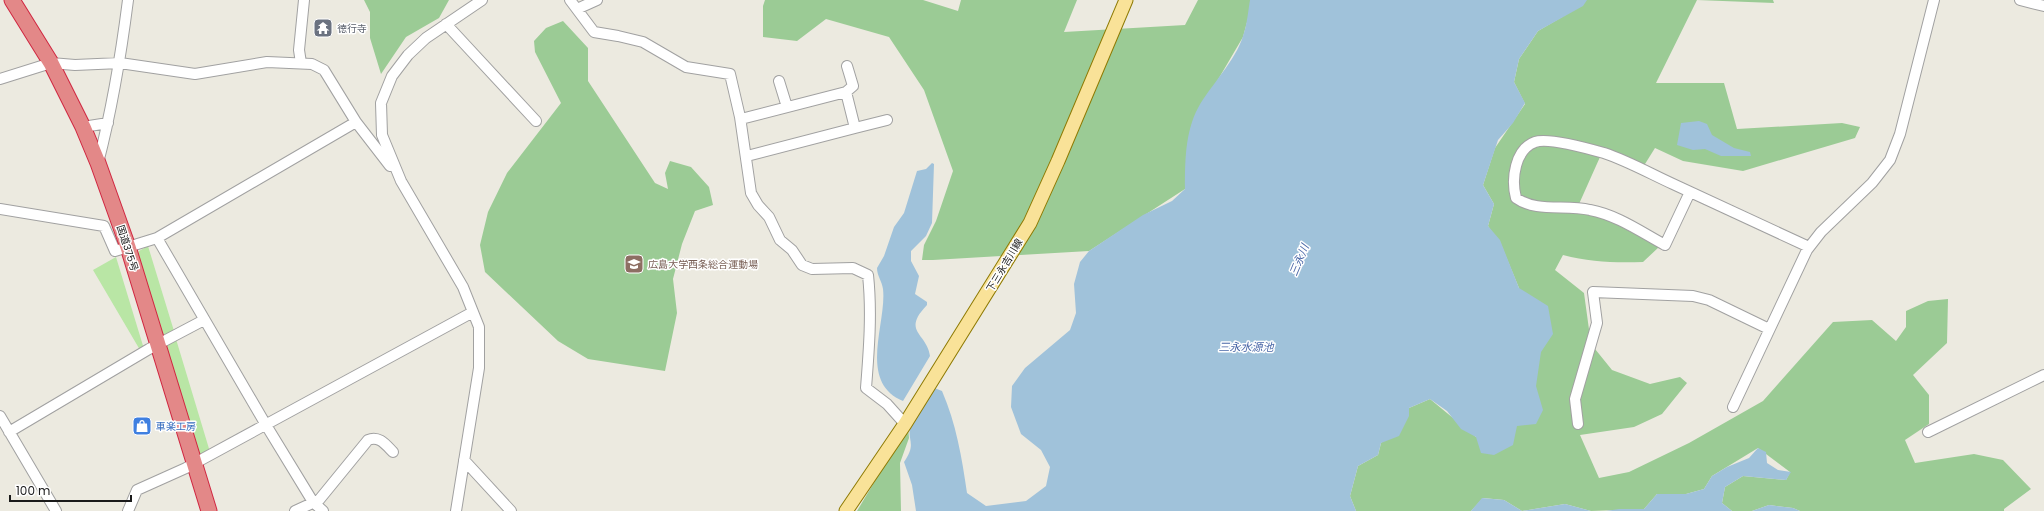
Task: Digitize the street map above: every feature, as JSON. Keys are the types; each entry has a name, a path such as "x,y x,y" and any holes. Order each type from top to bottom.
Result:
{"highway":[{"name":"国道375号","path":"12,0 51,63 83,127 98,163 128,246 209,511"}],"main road":[{"name":"下三永吉川線","path":"846,511 905,424 1030,223 1058,161 1126,0"}],"street":[{"path":"98,163 120,64 128,0"},
{"path":"301,63 299,50 304,0"},
{"path":"401,181 382,135 381,103 392,76 408,55 426,38 482,0"},
{"path":"570,0 594,32 643,42 686,67 730,74 741,119 752,193 758,205 769,217 780,240 792,250 802,265 812,269 853,268 868,275 870,293 869,352 866,388 887,404 905,424"},
{"path":"577,9 597,0"},
{"path":"1733,406 1809,247 1821,232 1872,183 1890,160 1902,126 1934,0"},
{"path":"2020,0 2044,6"},
{"path":"446,24 536,121"},
{"path":"0,79 51,63 75,65 120,64 195,74 267,62 312,64 324,70 356,122 401,181 464,287 479,327 479,368 456,511"},
{"path":"741,119 846,92 853,86 848,66"},
{"path":"779,81 788,107"},
{"path":"846,92 855,128"},
{"path":"747,156 888,120"},
{"path":"0,209 104,226 115,251 157,238 356,122"},
{"path":"83,127 108,123"},
{"path":"1690,192 1665,245 1613,216 1589,210 1558,206 1537,207 1523,203 1516,198 1515,175 1518,158 1527,146 1536,141 1549,141 1604,153 1690,192 1809,247"},
{"path":"157,238 266,425 313,502 323,511"},
{"path":"1578,424 1575,399 1596,323 1593,292 1693,296 1709,300 1769,329"},
{"path":"128,511 137,490 195,464 473,312"},
{"path":"9,432 158,344 204,320"},
{"path":"1928,432 2044,375"},
{"path":"0,416 56,511"},
{"path":"295,511 319,500 368,440 374,438 379,439 393,452"},
{"path":"464,460 511,511"}],"green space":[{"path":"364,0 449,0 439,18 406,37 381,74 370,38 370,12"},
{"path":"765,0 923,0 958,11 961,0 1077,0 1064,32 1185,25 1198,0 1253,0 1243,37 1192,124 1185,189 1089,251 922,260 924,245 936,221 953,171 924,90 889,37 826,19 797,41 763,37 763,6"},
{"path":"1581,0 1697,0 1656,83 1724,83 1737,129 1842,123 1860,127 1855,138 1743,171 1683,161 1655,148 1640,172 1600,157 1579,204 1659,247 1643,262 1603,262 1563,255 1555,270 1584,293 1591,344 1612,370 1650,384 1680,377 1687,383 1662,414 1634,427 1580,435 1599,478 1629,472 1689,443 1763,401 1833,322 1872,320 1896,341 1906,327 1906,311 1928,301 1948,299 1947,343 1913,375 1929,395 1929,424 1905,440 1915,463 1974,454 2003,460 2031,489 2004,509 2004,511 1800,511 1793,508 1769,505 1752,511 1732,511 1722,503 1725,487 1743,476 1786,480 1790,472 1758,448 1712,476 1704,489 1686,494 1657,494 1644,509 1591,511 1565,504 1522,511 1504,500 1483,498 1471,511 1356,511 1350,496 1358,466 1378,455 1381,443 1409,408 1430,399 1476,437 1519,288 1502,247 1488,226 1494,204 1483,185 1495,148 1525,104 1514,82 1519,59 1538,31 1562,17"},
{"path":"1697,0 1773,0 1774,3"},
{"path":"563,21 588,48 588,81 655,183 668,189 665,173 670,161 691,167 709,187 713,205 695,211 682,244 673,279 677,313 665,371 588,359 558,341 485,272 480,245 488,212 507,173 561,103 535,52 534,41 546,28"},
{"path":"148,246 174,331 165,336 161,334 137,255 139,251"},
{"path":"116,257 144,349 140,350 93,270"},
{"path":"176,339 210,452 203,455 197,454 164,347 167,343"},
{"path":"908,426 909,438 900,463 901,511 857,511"}],"water":[{"name":"三永水源池","path":"1250,0 1587,0 1583,6 1538,31 1519,59 1514,82 1525,103 1513,123 1498,140 1483,185 1494,204 1488,226 1500,240 1519,288 1548,306 1553,334 1541,352 1536,386 1543,410 1536,424 1517,426 1513,445 1494,455 1481,453 1476,437 1461,429 1447,411 1430,399 1409,408 1409,416 1399,436 1381,443 1378,455 1358,466 1350,496 1356,511 916,511 912,485 904,462 908,456 911,446 909,430 911,420 932,387 942,391 947,403 961,454 967,493 986,506 1026,501 1046,486 1050,467 1041,450 1021,434 1011,407 1012,386 1025,368 1070,330 1076,313 1074,284 1080,262 1089,251 1143,215 1172,201 1185,189 1185,169 1190,127 1198,108 1229,64 1240,45 1246,27"},
{"path":"1699,121 1707,124 1712,135 1734,148 1750,152 1751,156 1721,156 1705,149 1693,150 1677,145 1681,123"},
{"path":"932,163 934,164 932,223 926,236 911,251 911,261 919,276 915,294 927,302 927,305 916,321 916,327 928,348 930,356 903,401 889,392 881,380 878,366 877,351 883,303 883,289 877,268 884,256 894,227 904,213 917,171 926,169"},
{"path":"1758,448 1766,452 1767,463 1778,470 1791,472 1786,480 1743,476 1725,487 1722,503 1732,511 1606,511 1619,509 1644,509 1657,494 1686,494 1704,489 1712,476 1727,467 1749,458"},
{"path":"1482,498 1504,500 1522,511 1471,511"},
{"path":"1565,504 1591,511 1522,511"},
{"path":"1769,505 1793,508 1800,511 1752,511"}],"place":[{"name":"徳行寺","path":"323,28"},
{"name":"広島大学西条総合運動場","path":"634,264"},
{"name":"車楽工房","path":"142,426"}],"water label":[{"name":"三永川","path":"1299,260"}]}
